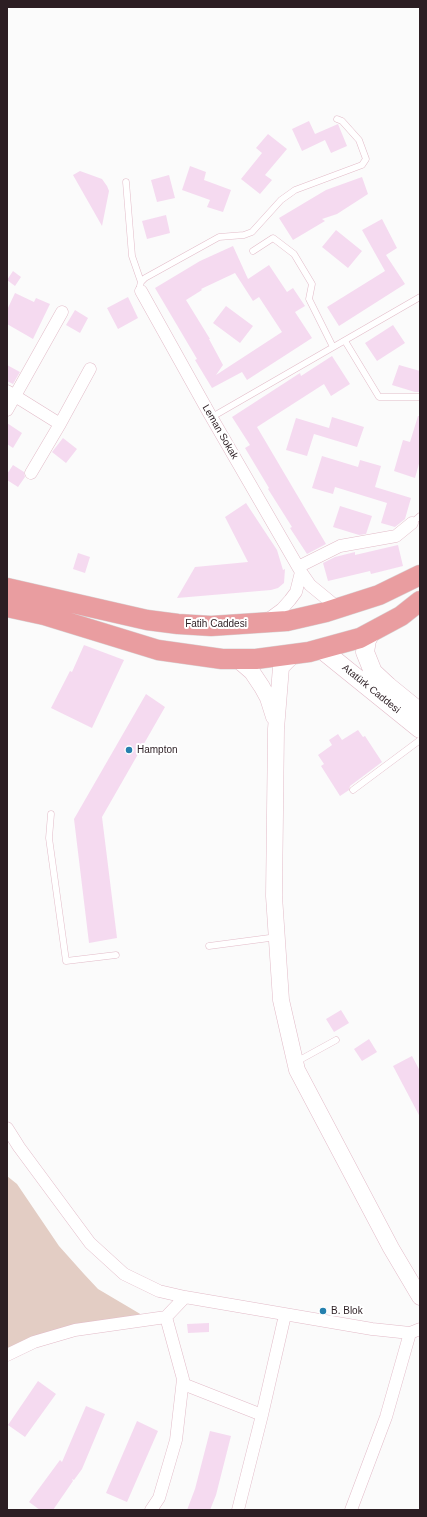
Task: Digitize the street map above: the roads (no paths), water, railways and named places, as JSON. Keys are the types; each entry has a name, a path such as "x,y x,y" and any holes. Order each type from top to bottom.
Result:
{"main road":[{"name":"Fatih Caddesi","path":"7,588 147,620 211,626 287,621 338,608 378,595 420,575"},
{"path":"377,630 390,617 388,603 378,595"},
{"path":"12,608 44,614 158,650 222,659 237,659 293,655 360,638 401,616 420,601"},
{"path":"158,650 163,636 169,628 178,624"},
{"name":"Atatürk Caddesi","path":"377,630 367,640 365,652 373,672 420,712"},
{"name":"Atatürk Caddesi","path":"321,649 420,729"}],"street":[{"name":"Leman Sokak","path":"141,287 212,417 299,570 310,585 338,608"},
{"path":"7,410 11,393 62,312"},
{"path":"31,473 90,369"},
{"path":"11,393 60,424"},
{"path":"263,623 282,609 296,592 299,570 340,546 396,536 416,519"},
{"path":"293,655 282,667 276,728 274,896 281,1000 297,1070 391,1248 420,1297"},
{"path":"237,659 252,672 268,698 273,712 276,728"},
{"path":"7,1128 19,1147 90,1244 124,1274 159,1291 185,1298 285,1315 415,1332 386,1417 351,1510"},
{"path":"7,1355 34,1342 75,1330 166,1317 185,1298"},
{"path":"238,1510 285,1315"},
{"path":"151,1510 159,1498 176,1440 183,1379 166,1317"},
{"path":"182,1384 262,1415"}],"lane":[{"path":"141,287 146,278 219,237 244,235 252,232 280,200 295,190 362,165 366,159 359,140 342,121 337,119"},
{"path":"126,182 132,256 141,287"},
{"path":"253,251 273,238 294,254 312,284 309,299 333,347"},
{"path":"212,417 420,297"},
{"path":"345,341 379,397 420,397"},
{"path":"353,790 420,740"},
{"path":"51,814 49,838 66,961 116,955"},
{"path":"209,946 277,937"},
{"path":"296,1062 336,1040"}],"place":[{"name":"Hampton","path":"129,750"},
{"name":"B. Blok","path":"323,1311"}]}
